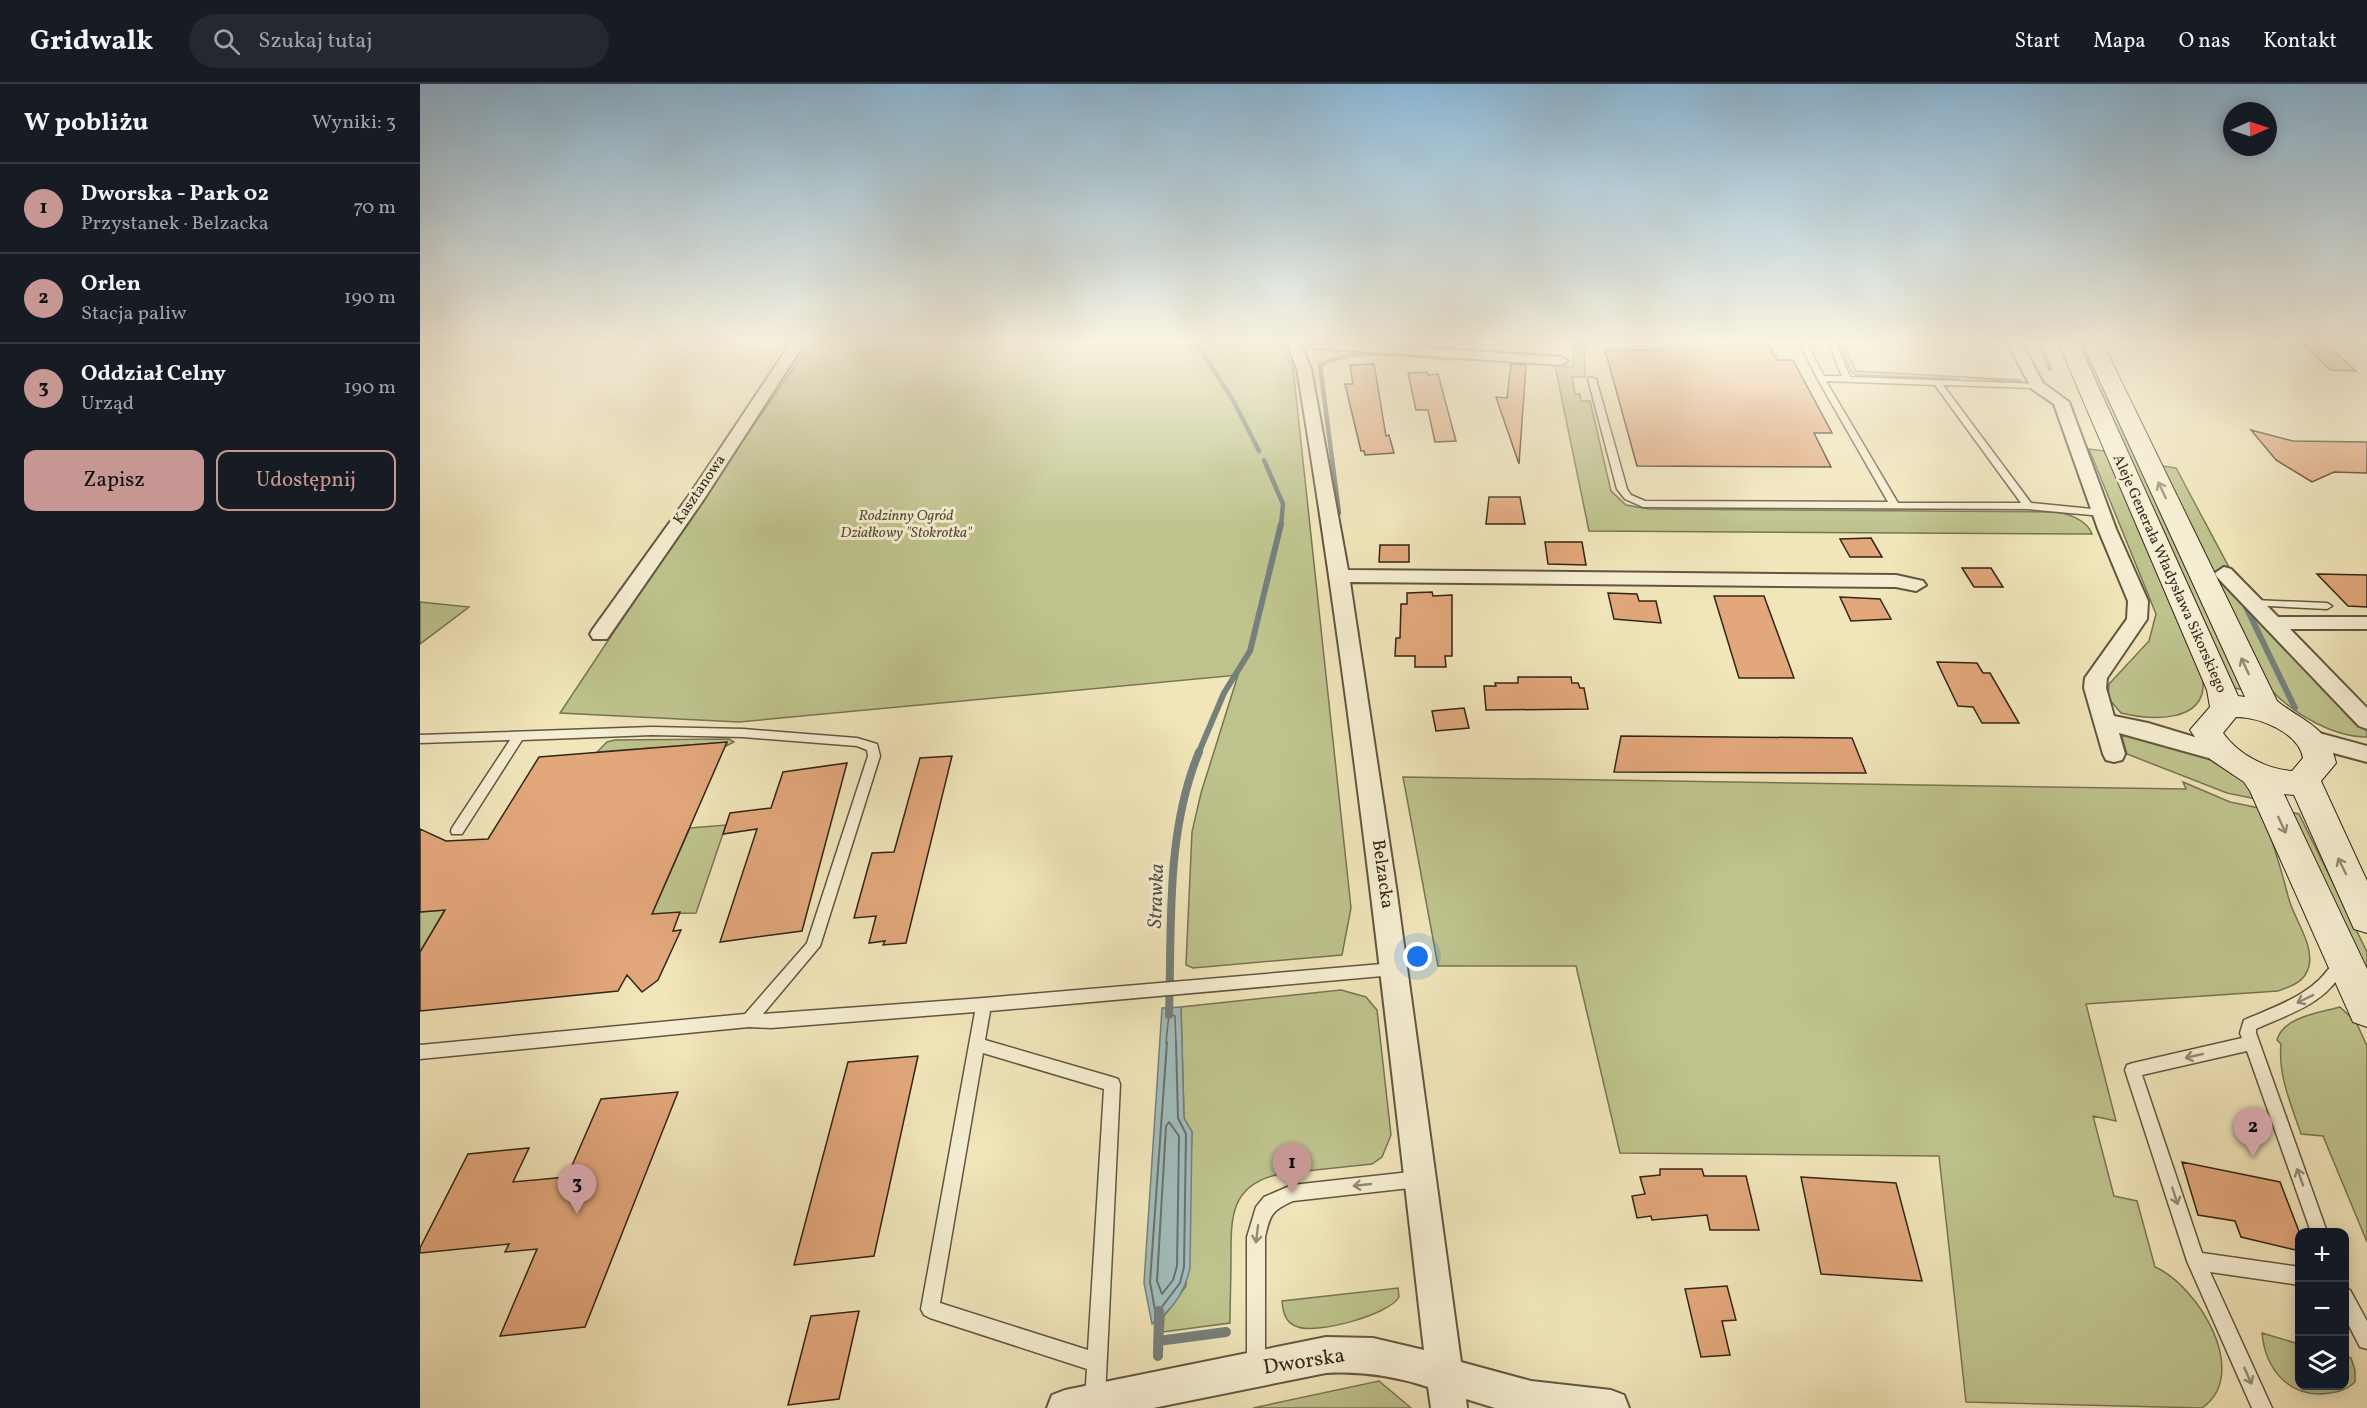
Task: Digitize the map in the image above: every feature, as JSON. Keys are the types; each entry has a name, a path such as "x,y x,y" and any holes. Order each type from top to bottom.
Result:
{"main road":[{"name":"Aleje Generała Władysława Sikorskiego","path":"2096,406 2217,680 2218,716 2206,730 2208,738 2223,753"},
{"name":"Aleje Generała Władysława Sikorskiego","path":"2122,406 2265,707 2275,715"},
{"path":"2218,716 2253,708 2275,715 2311,761 2327,835 2367,918"},
{"path":"2223,753 2255,773 2291,784 2311,761"},
{"path":"2255,773 2265,788 2367,1010"}],"street":[{"name":"Kasztanowa","path":"600,634 695,499 756,406"},
{"name":"Belzacka","path":"1317,406 1321,459 1394,969 1449,1408"},
{"path":"2062,406 2138,601 2139,613 2096,678 2104,722 2114,754"},
{"path":"2224,573 2367,721"},
{"path":"1338,576 1896,581 1916,585"},
{"path":"2273,623 2367,623"},
{"path":"2104,722 2218,716"},
{"path":"2104,722 2148,731 2223,753"},
{"path":"2311,761 2367,757"},
{"name":"Dworska","path":"1080,1405 1326,1355 1362,1353 1416,1363 1506,1393 1573,1407 1611,1408"}],"lane":[{"path":"1599,406 1622,489 1636,502 1651,505 2028,506 2102,513"},
{"path":"1837,406 1895,506"},
{"path":"1954,406 2028,506"},
{"path":"2253,603 2327,606"},
{"path":"420,739 652,731 743,733 856,742 873,747 874,756 813,946 749,1020"},
{"path":"457,831 519,735"},
{"path":"2317,1228 2248,1033 2249,1025 2309,999 2335,974 2342,957"},
{"path":"420,1052 749,1020 771,1021 984,1005 1394,969"},
{"path":"984,1005 930,1309 1096,1362"},
{"path":"2251,1043 2133,1070 2196,1261 2262,1408"},
{"path":"977,1044 1112,1084 1096,1362 1080,1405"},
{"path":"1256,1369 1256,1237 1262,1213 1270,1203 1292,1193 1420,1179"},
{"path":"2196,1261 2295,1275"},
{"path":"2349,1306 2367,1340"}],"green space":[{"name":"Rodzinny Ogród Działkowy \"Stokrotka\"","path":"767,406 1297,406 1351,908 1342,955 1193,968 1186,965 1192,832 1201,793 1238,675 739,722 560,713"},
{"path":"1563,406 1591,406 1611,491 1626,505 1649,509 2054,512 2076,518 2090,529 2092,534 1589,531"},
{"path":"2105,406 2112,406 2245,690 2234,688"},
{"path":"2089,449 2104,451 2110,461 2203,680 2202,694 2196,705 2186,712 2161,717 2121,713 2108,698 2109,684 2149,641 2156,614"},
{"path":"2162,466 2176,468 2231,571 2219,573 2367,731 2367,737 2341,733 2315,722 2280,699 2271,690"},
{"path":"420,602 469,607 420,644"},
{"path":"2127,735 2199,753 2245,782 2256,799 2227,793 2127,754 2122,737"},
{"path":"729,739 734,742 726,746 727,742 597,752 607,742 615,740"},
{"path":"1403,777 2186,789 2183,782 2230,802 2259,808 2291,904 2309,948 2309,966 2301,980 2278,991 2086,1004 2116,1121 2093,1116 2114,1196 2137,1201 2155,1267 2171,1277 2187,1292 2202,1310 2213,1331 2220,1353 2222,1374 2216,1393 2202,1408 1966,1402 1939,1156 1620,1153 1576,966 1438,966"},
{"path":"2290,812 2299,814 2367,952 2367,974"},
{"path":"726,825 696,913 652,914 690,828"},
{"path":"445,910 420,952 420,912"},
{"path":"1341,990 1366,997 1377,1010 1391,1135 1382,1157 1372,1164 1306,1171 1306,1164 1276,1167 1276,1175 1250,1187 1236,1206 1233,1218 1230,1323 1163,1332 1164,1316 1186,1286 1192,1132 1184,1118 1181,1007"},
{"path":"2340,1007 2356,1022 2367,1046 2367,1242 2323,1136 2301,1134 2286,1090 2281,1067 2281,1044 2277,1040 2286,1026 2294,1021"},
{"path":"1398,1288 1399,1297 1393,1304 1382,1310 1352,1321 1320,1328 1294,1325 1287,1320 1283,1309 1282,1301"},
{"path":"2262,1333 2295,1343 2295,1388 2279,1376 2272,1367"},
{"path":"2349,1357 2355,1370 2355,1382 2349,1386"},
{"path":"1379,1381 1411,1408 1253,1408"},
{"path":"2300,1390 2343,1390 2320,1394"}],"water":[{"path":"1181,1007 1184,1118 1192,1132 1190,1268 1177,1300 1152,1324 1144,1283 1162,1008"}],"building":[{"path":"1350,406 1381,406 1386,436 1389,435 1394,453 1365,455 1364,451 1361,451"},
{"path":"1415,406 1447,406 1456,441 1435,442 1428,410 1416,410"},
{"path":"1499,406 1523,406 1519,464"},
{"path":"1620,406 1817,406 1832,433 1814,433 1831,467 1637,466"},
{"path":"2251,430 2293,441 2367,442 2367,473 2334,472 2312,482 2276,460"},
{"path":"1489,497 1520,497 1525,524 1486,524"},
{"path":"1871,538 1882,557 1850,557 1840,539"},
{"path":"1545,542 1582,542 1586,565 1548,564"},
{"path":"1380,545 1409,545 1409,562 1379,562"},
{"path":"1962,568 1991,568 2003,587 1974,587"},
{"path":"2317,574 2367,575 2367,607 2348,606"},
{"path":"1432,592 1433,596 1452,595 1452,656 1445,656 1446,667 1415,667 1415,656 1395,656 1396,638 1400,638 1401,604 1407,604 1407,593"},
{"path":"1608,593 1637,594 1639,601 1656,601 1661,623 1614,619"},
{"path":"1714,596 1764,596 1794,678 1739,678"},
{"path":"1840,597 1880,599 1891,619 1851,621"},
{"path":"1937,662 1977,663 1983,673 1990,673 2019,723 1982,723 1973,707 1958,706"},
{"path":"1518,677 1571,677 1572,683 1578,683 1580,688 1584,688 1588,709 1486,710 1484,686 1496,686 1495,683 1518,683"},
{"path":"1464,708 1469,728 1436,731 1432,711"},
{"path":"1621,736 1852,738 1866,773 1614,772"},
{"path":"727,742 652,914 680,912 673,931 681,930 658,980 642,992 627,975 618,991 420,1011 420,952 445,910 420,912 420,829 446,841 488,839 539,757"},
{"path":"952,756 906,943 883,945 885,941 869,943 876,916 854,918 872,853 894,852 920,758"},
{"path":"847,763 802,931 720,942 757,829 723,834 730,813 771,808 783,772"},
{"path":"918,1056 874,1256 794,1265 848,1062"},
{"path":"678,1092 585,1327 500,1336 537,1249 505,1252 509,1244 420,1253 420,1248 468,1154 529,1148 513,1182 567,1177 601,1099"},
{"path":"2182,1162 2280,1182 2298,1228 2295,1228 2295,1250 2241,1237 2235,1221 2198,1215"},
{"path":"1660,1169 1702,1169 1704,1176 1746,1176 1759,1230 1710,1230 1707,1215 1652,1220 1651,1216 1637,1218 1632,1196 1645,1194 1640,1177 1660,1175"},
{"path":"1801,1177 1896,1183 1922,1281 1821,1274"},
{"path":"1727,1286 1736,1320 1722,1321 1730,1355 1701,1357 1685,1289"},
{"path":"859,1311 839,1399 788,1405 811,1316"}],"waterway":[{"name":"Strawka","path":"1236,406 1259,451"},
{"path":"1325,406 1339,513"},
{"name":"Strawka","path":"1264,460 1283,504 1281,525"},
{"name":"Strawka","path":"1198,754 1224,693 1250,651 1281,524"},
{"path":"2246,607 2295,708"},
{"name":"Strawka","path":"1169,1015 1175,848 1180,815 1199,752"},
{"name":"Strawka","path":"1158,1341 1159,1311"},
{"path":"1158,1341 1226,1332"},
{"name":"Strawka","path":"1158,1341 1158,1356"}],"place":[{"name":"Orlen","path":"2253,1157"},
{"name":"Dworska - Park 02","path":"1292,1193"},
{"name":"Oddział Celny","path":"577,1214"}]}
